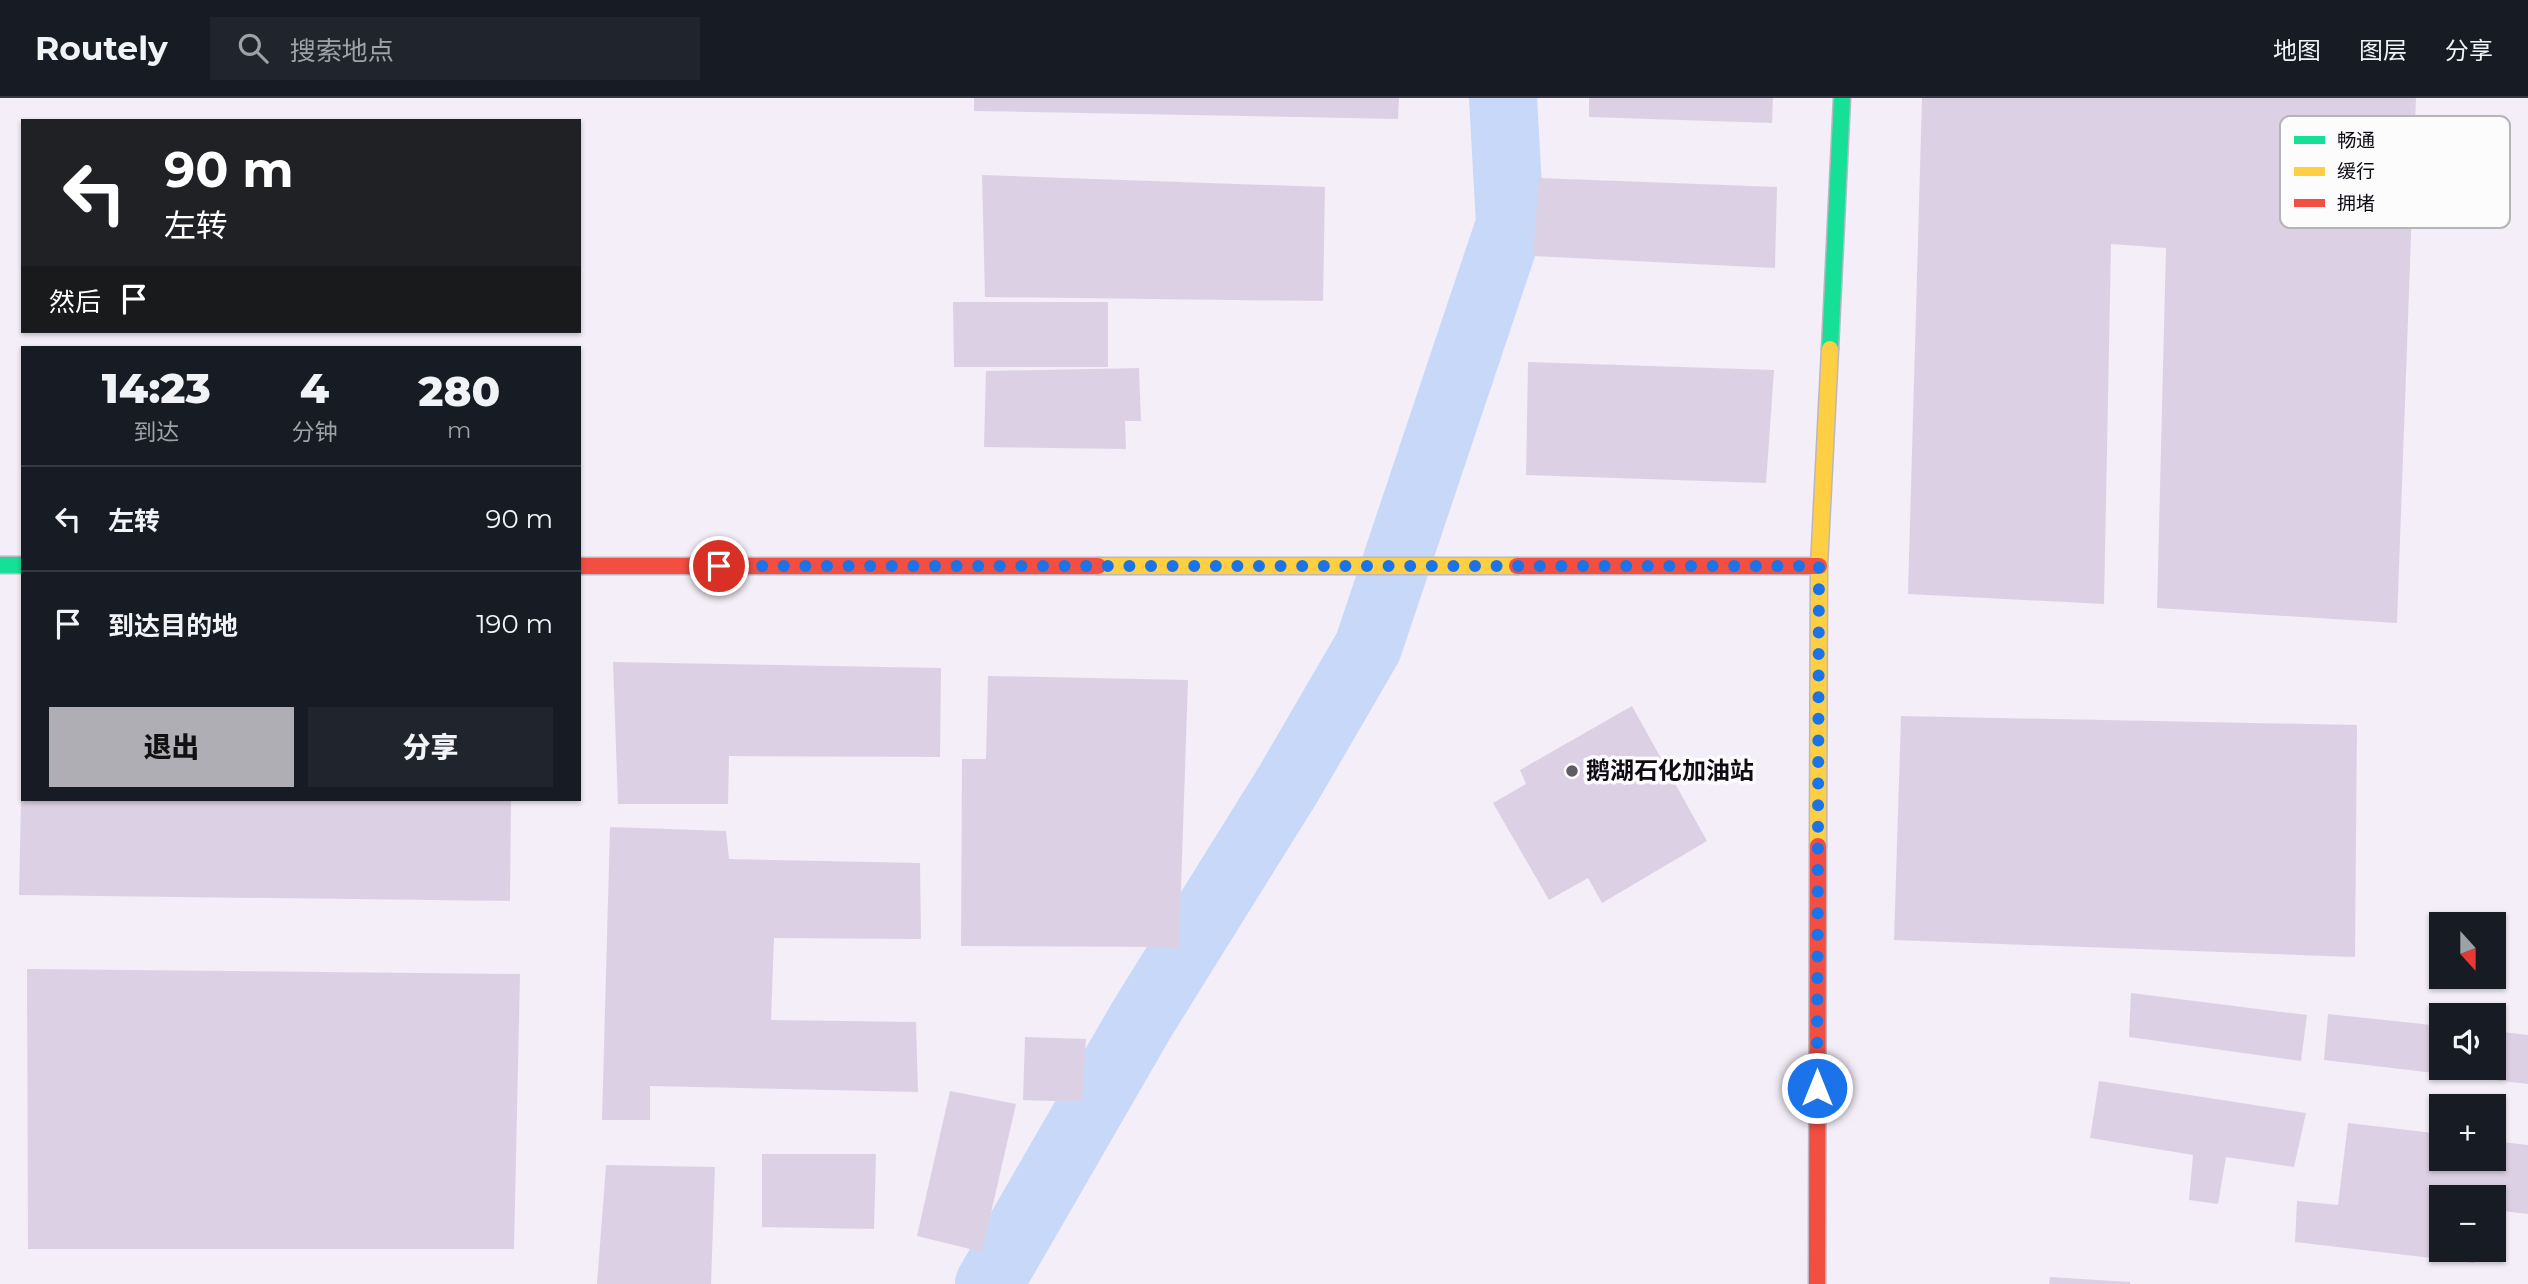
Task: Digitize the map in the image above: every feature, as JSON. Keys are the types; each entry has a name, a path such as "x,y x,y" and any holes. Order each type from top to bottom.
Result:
{"main road":[{"path":"1816,1284 1819,566 1842,98"},
{"path":"0,565 21,565"},
{"path":"581,566 1819,566"}],"building":[{"path":"974,98 1399,98 1398,119 974,111"},
{"path":"1589,98 1773,98 1772,123 1589,117"},
{"path":"1922,98 2416,98 2415,116 2280,116 2280,228 2411,228 2397,623 2157,608 2166,248 2111,244 2104,604 1908,594"},
{"path":"982,175 1325,187 1323,301 985,297"},
{"path":"1539,178 1777,187 1775,268 1533,256"},
{"path":"953,302 1108,302 1108,367 954,367"},
{"path":"1528,362 1774,370 1766,483 1526,475"},
{"path":"1139,368 1141,421 1125,421 1126,449 984,447 986,371"},
{"path":"613,662 941,668 940,757 729,756 728,804 618,804"},
{"path":"988,676 1188,680 1179,947 961,946 962,759 986,759"},
{"path":"1632,706 1707,841 1602,903 1588,878 1549,900 1493,803 1526,784 1520,770"},
{"path":"1901,716 2357,725 2355,957 1894,940"},
{"path":"21,800 511,801 510,901 19,895"},
{"path":"610,827 726,831 729,859 920,863 921,939 774,938 771,1020 916,1022 918,1092 650,1086 650,1120 602,1120"},
{"path":"27,969 520,974 514,1249 28,1249"},
{"path":"2131,993 2307,1015 2301,1061 2129,1037"},
{"path":"2328,1014 2429,1025 2429,1072 2324,1060"},
{"path":"2506,1032 2528,1035 2528,1084 2494,1080 2506,1080"},
{"path":"1025,1037 1086,1039 1082,1102 1023,1100"},
{"path":"2099,1081 2306,1113 2294,1167 2226,1157 2218,1204 2189,1200 2193,1155 2090,1138"},
{"path":"950,1091 1016,1104 982,1252 917,1236"},
{"path":"2348,1123 2429,1133 2429,1171 2506,1171 2506,1142 2528,1145 2528,1214 2506,1211 2506,1185 2429,1185 2429,1258 2295,1242 2297,1201 2338,1205"},
{"path":"762,1154 876,1154 874,1229 762,1227"},
{"path":"606,1165 715,1167 711,1284 597,1284"},
{"path":"2050,1277 2130,1282 2130,1284 2049,1284"}],"waterway":[{"path":"989,1284 1142,1019 1289,783 1368,647 1510,224 1503,98"}],"traffic: fast":[{"path":"1830,349 1842,98"},
{"path":"0,565 21,565"}],"traffic: slow":[{"path":"1818,846 1819,566 1830,349"},
{"path":"1098,566 1517,566"}],"traffic: jam":[{"path":"581,566 1098,566"},
{"path":"1517,566 1819,566"},
{"path":"1817,1284 1818,846"}],"place":[{"name":"鹅湖石化加油站","path":"1572,771"}],"route":[{"path":"719,566 1819,566 1817,1088"}]}
